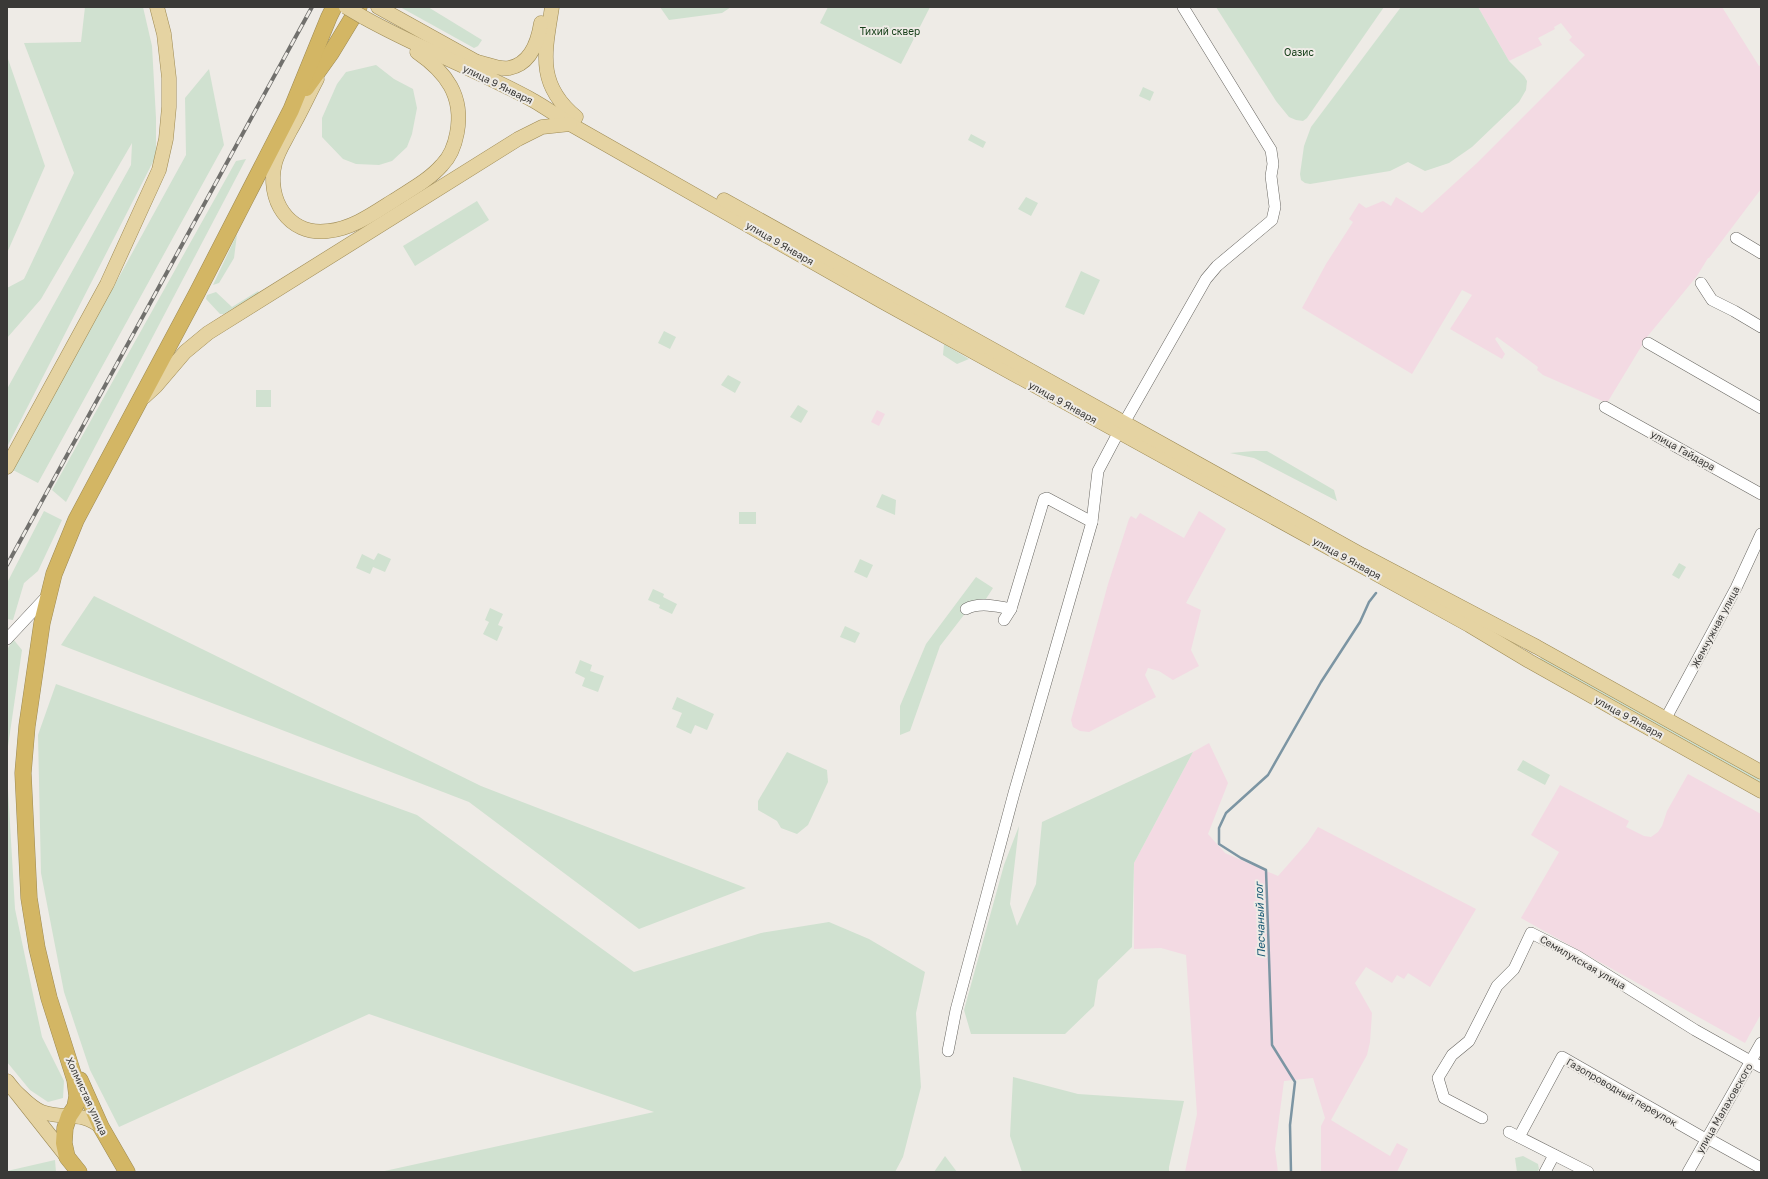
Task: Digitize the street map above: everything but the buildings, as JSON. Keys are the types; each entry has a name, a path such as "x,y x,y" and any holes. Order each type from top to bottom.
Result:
{"highway":[{"path":"66,1050 49,998 37,948 29,898 25,835 23,773 27,726 38,646 48,595 60,556 76,520 197,293 290,110 328,17 334,7"},
{"path":"290,110 331,53 365,16"},
{"name":"Холмистая улица","path":"66,1050 75,1080 77,1096 75,1107 64,1128 64,1143 67,1157"},
{"name":"Холмистая улица","path":"66,1050 101,1127 127,1172"},
{"path":"67,1157 80,1172"}],"main road":[{"path":"331,53 280,149 274,176 275,198 280,209 288,218 298,226 310,230 327,232 355,224 386,206 420,184 442,165 450,154 456,139 459,111 456,97 447,81 430,61 383,33 365,16 346,7"},
{"name":"улица 9 Января","path":"378,7 476,62 537,93 573,121"},
{"path":"476,62 508,68 522,63 533,50 539,37 544,7"},
{"path":"139,401 156,386 185,352 208,332 518,139 542,126 573,121 553,91 548,76 545,56 552,7"},
{"path":"7,467 107,284 159,170 166,139 169,107 168,70 164,34 158,9"},
{"name":"улица 9 Января","path":"365,16 573,121 889,305 1536,647 1761,772"},
{"name":"улица 9 Января","path":"1202,471 1464,622 1535,665 1761,791"},
{"path":"10,1085 29,1104 41,1112 57,1116 80,1116 92,1119 101,1127"},
{"path":"10,1085 67,1157"}],"street":[{"path":"948,1051 956,1010 1014,793 1092,522 1098,471 1206,279 1216,266 1272,220 1275,207 1271,176 1273,164 1270,150 1182,7"},
{"path":"1736,238 1761,253"},
{"path":"1701,283 1712,300 1761,327"},
{"path":"1648,343 1761,408"},
{"name":"улица Гайдара","path":"1605,407 1761,494"},
{"path":"1004,620 1011,609 1044,499 1047,498 1092,522"},
{"name":"Жемчужная улица","path":"1666,718 1736,588 1761,534"},
{"path":"7,639 48,595"},
{"path":"966,609 982,605 1011,609"},
{"name":"Семилукская улица","path":"1482,1118 1444,1098 1438,1078 1452,1056 1469,1041 1497,986 1514,969 1531,933 1577,956 1695,1030 1761,1067"},
{"name":"улица Малаховского","path":"1688,1172 1761,1043"},
{"name":"Газопроводный переулок","path":"1554,1155 1514,1134 1562,1057 1702,1138 1707,1138 1761,1168"},
{"path":"1545,1172 1554,1155 1588,1172"}],"shaded area":[{"path":"1478,7 1722,7 1759,66 1761,65 1761,189 1708,258 1697,276 1647,337 1607,403 1543,375 1537,370 1538,367 1497,337 1495,339 1505,354 1502,359 1450,329 1472,295 1462,290 1412,374 1302,308 1326,264 1353,222 1349,219 1359,203 1366,208 1383,201 1391,206 1396,197 1422,213 1477,163 1585,55 1569,40 1572,37 1561,23 1554,27 1555,29 1538,38 1542,45 1509,61"},
{"path":"877,410 885,414 879,426 871,422"},
{"path":"1199,511 1226,529 1186,603 1201,610 1191,650 1199,666 1173,680 1159,671 1148,668 1145,675 1156,697 1089,732 1080,731 1073,727 1071,720 1108,584 1129,519 1131,516 1136,519 1140,513 1184,538"},
{"path":"1209,743 1228,783 1208,834 1225,853 1278,876 1308,842 1318,827 1476,909 1430,987 1408,973 1404,979 1397,975 1392,983 1366,967 1355,983 1372,1013 1370,1042 1367,1055 1331,1120 1390,1156 1397,1143 1408,1149 1397,1172 1321,1172 1321,1126 1325,1118 1313,1078 1284,1081 1275,1149 1278,1172 1185,1172 1197,1114 1186,955 1161,948 1134,949 1134,863 1193,752"},
{"path":"1688,774 1761,814 1761,1014 1745,1043 1521,918 1559,852 1531,835 1560,785 1629,821 1626,827 1644,836 1651,837 1658,832 1662,826 1667,811"}],"green space":[{"path":"85,7 143,7 152,46 156,118 156,156 7,447 7,389 131,165 132,143 41,299 7,338 7,288 24,279 74,173 24,43 81,42"},
{"path":"400,7 428,7 482,40 478,46 474,48"},
{"path":"660,7 731,7 722,13 669,20"},
{"name":"Тихий сквер","path":"828,7 930,7 901,64 820,23"},
{"name":"Оазис","path":"1216,7 1384,7 1307,118 1303,121 1289,117 1276,101"},
{"path":"1401,7 1478,7 1509,61 1527,81 1526,90 1519,102 1472,147 1449,163 1425,171 1408,162 1390,171 1310,184 1305,183 1301,180 1300,174 1304,146 1311,127"},
{"path":"7,56 45,166 7,253"},
{"path":"376,65 394,79 413,89 417,108 412,134 407,147 392,161 379,165 356,164 343,159 322,137 322,118 337,84 346,72"},
{"path":"209,69 224,145 38,483 13,470 186,155 185,98"},
{"path":"1143,87 1154,92 1150,101 1139,96"},
{"path":"971,134 986,142 983,148 968,140"},
{"path":"246,159 66,502 52,490 236,161"},
{"path":"1026,197 1038,203 1031,216 1018,209"},
{"path":"477,201 489,220 415,266 403,246"},
{"path":"237,234 234,258 219,283 213,285"},
{"path":"1081,271 1100,280 1084,315 1065,307"},
{"path":"258,291 259,293 224,314 220,314 206,299 207,295 216,292 232,307"},
{"path":"664,331 676,337 670,349 658,343"},
{"path":"944,344 969,359 957,364 943,355"},
{"path":"728,375 741,382 735,393 721,385"},
{"path":"256,390 271,390 271,407 256,407"},
{"path":"798,405 808,411 801,423 790,417"},
{"path":"1267,451 1334,490 1337,501 1254,458 1230,453"},
{"path":"882,494 896,500 895,515 876,507"},
{"path":"44,511 62,520 38,571 24,583 13,620 7,619 7,583"},
{"path":"739,512 756,512 756,524 739,524"},
{"path":"378,553 391,559 385,572 373,567 370,574 356,568 362,554 374,560"},
{"path":"860,559 873,565 867,578 854,572"},
{"path":"1679,563 1686,567 1679,579 1672,575"},
{"path":"976,577 993,588 982,605 970,607 940,646 910,731 900,735 900,706 926,644"},
{"path":"653,589 664,594 663,597 677,604 672,614 659,608 660,605 648,600"},
{"path":"94,596 481,786 746,888 639,929 469,802 61,645"},
{"path":"490,608 503,614 498,625 503,627 497,641 483,634 489,622 485,620"},
{"path":"845,626 860,633 855,643 840,637"},
{"path":"13,639 22,650 7,753 7,650"},
{"path":"1541,657 1761,780 1761,784 1539,661"},
{"path":"580,660 592,665 590,671 604,676 598,692 582,686 585,678 575,673"},
{"path":"56,684 417,815 634,972 761,933 829,922 869,939 925,972 916,1013 921,1087 903,1157 895,1172 380,1172 654,1112 369,1014 119,1127 90,1070 64,992 41,873 38,735"},
{"path":"677,697 714,714 707,730 695,725 691,734 676,727 682,713 672,709"},
{"path":"787,752 827,770 828,782 808,825 797,834 781,828 777,821 758,810 758,801"},
{"path":"1193,752 1134,863 1132,947 1098,980 1094,1006 1065,1034 971,1034 964,1010 1004,865 1019,826 1010,904 1017,926 1036,884 1042,822"},
{"path":"1523,760 1550,775 1545,785 1517,770"},
{"path":"7,772 15,909 42,1037 64,1081 63,1098 48,1102 30,1090 7,1062"},
{"path":"1013,1077 1078,1094 1184,1101 1169,1172 1022,1172 1010,1136"},
{"path":"945,1156 957,1172 934,1172"},
{"path":"1523,1156 1538,1164 1539,1169 1537,1172 1517,1172 1515,1158"},
{"path":"55,1160 56,1172 7,1172 7,1171"}],"waterway":[{"name":"Песчаный лог","path":"1291,1172 1290,1125 1295,1082 1272,1045 1266,870 1241,858 1219,844 1219,828 1226,813 1268,775 1321,682 1360,622 1369,602 1376,593"}],"railway":[{"path":"7,565 312,7"}]}
